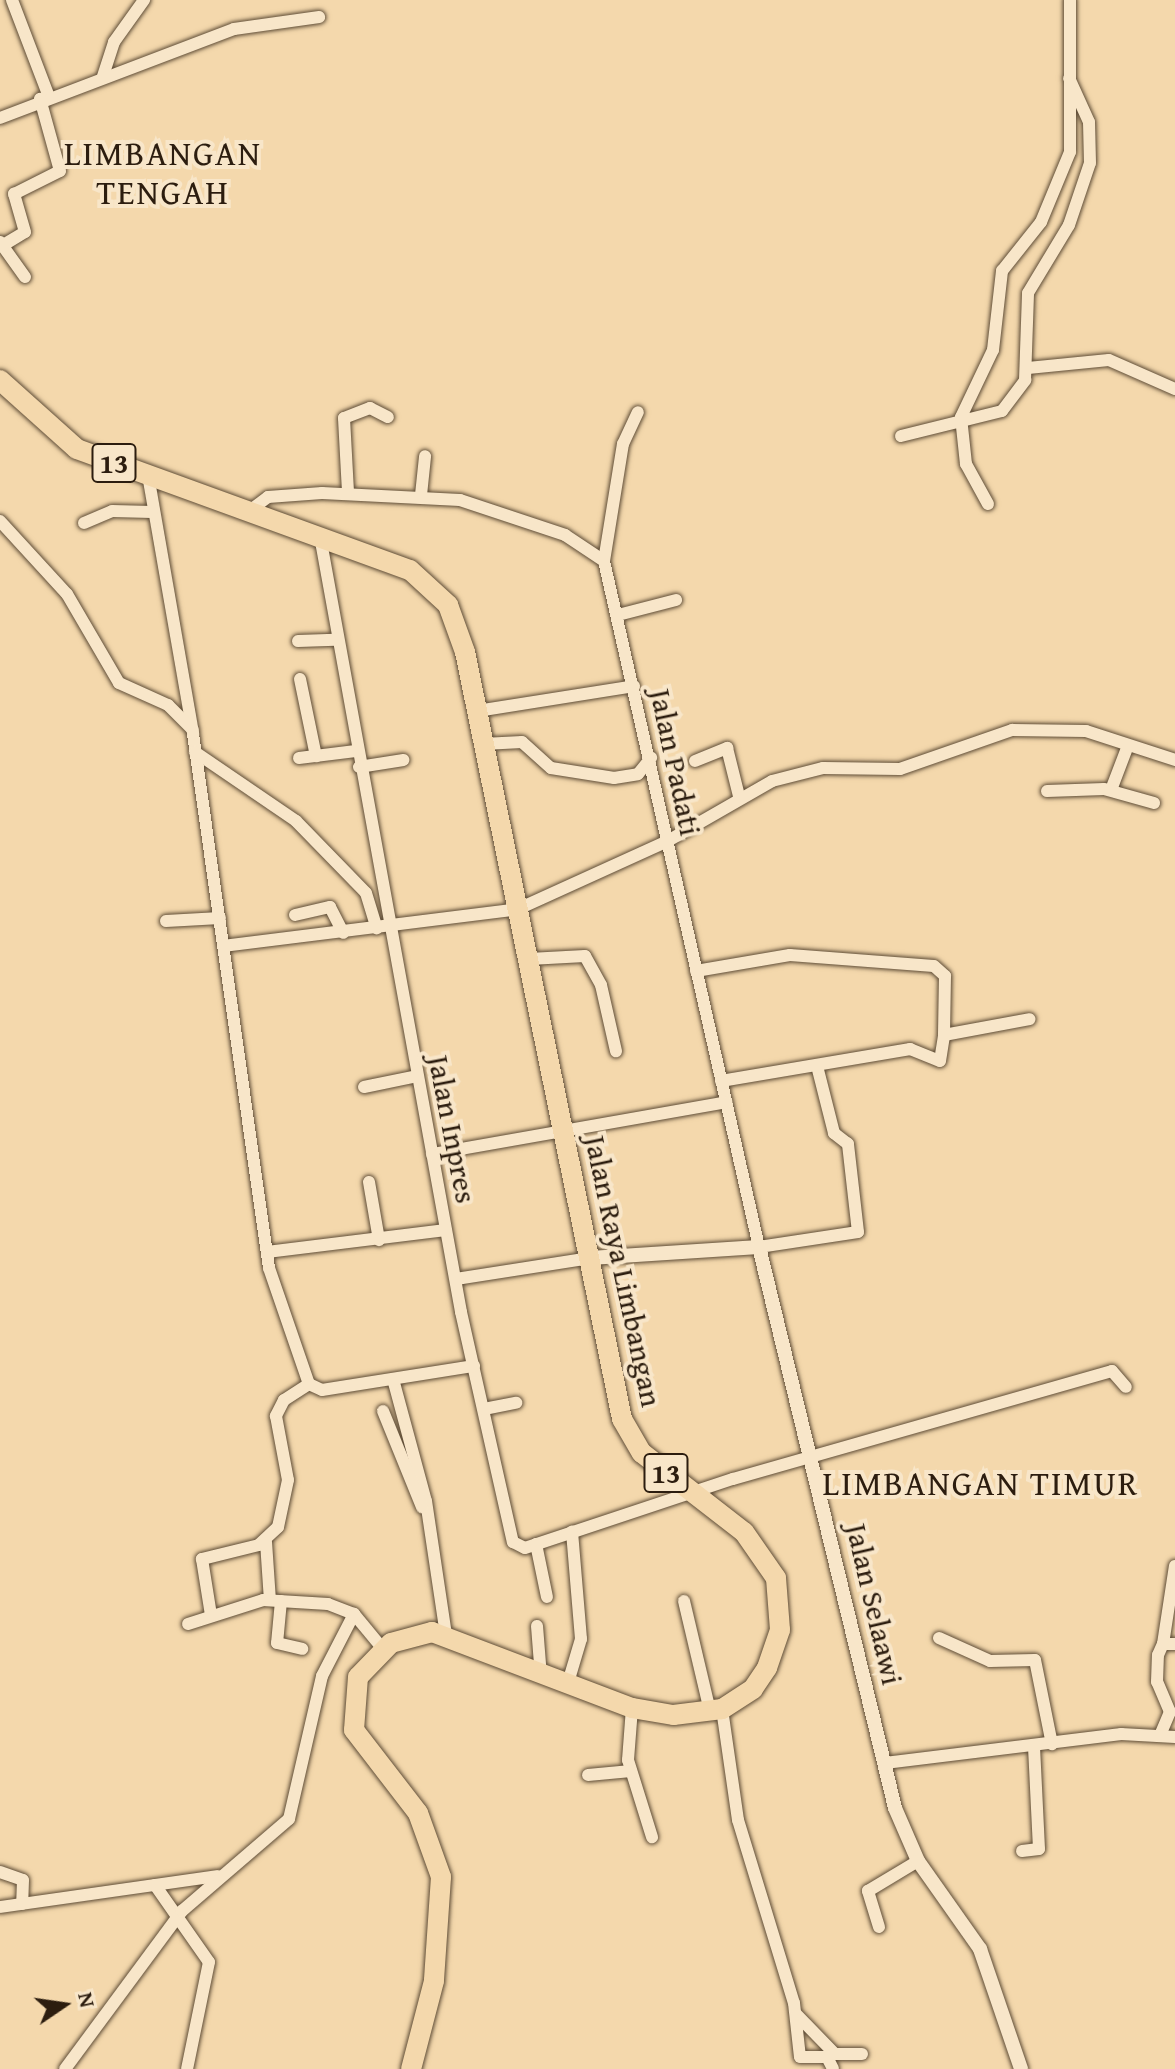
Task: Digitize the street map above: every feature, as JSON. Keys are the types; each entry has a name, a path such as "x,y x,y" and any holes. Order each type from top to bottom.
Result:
{"highway":[{"name":"Jalan Raya Limbangan","path":"4,391 77,449 410,570 439,592 462,636 622,1419 642,1453 761,1551 778,1593 780,1630 767,1668 753,1689 716,1710"},
{"path":"411,2069 434,1981 441,1877 418,1813 354,1730 358,1677 383,1649 418,1633 446,1635 541,1677 632,1708 716,1710"}],"street":[{"path":"12,0 44,98 60,171 14,194 25,232 3,243 25,277"},
{"path":"103,76 114,42 144,0"},
{"path":"988,504 966,464 960,424 993,350 1002,271 1041,222 1066,165 1073,140 1067,75 1070,0"},
{"path":"0,118 44,98 234,29 319,17"},
{"path":"901,436 960,424 1013,403 1028,368 1028,293 1069,225 1090,163 1089,122 1067,75"},
{"path":"1028,368 1109,360 1175,389"},
{"path":"348,492 344,418 370,408 388,417"},
{"path":"248,512 268,497 348,492 421,495 513,514 604,561 623,444 638,412"},
{"path":"421,495 425,456"},
{"path":"148,475 194,740 267,1252 309,1384 322,1390 474,1366"},
{"path":"84,523 112,511 152,512"},
{"path":"0,521 67,594 119,683 168,705 194,740 296,821 366,893 383,926"},
{"name":"Jalan Inpres","path":"320,536 383,926 417,1076 474,1366 513,1542 536,1544"},
{"name":"Jalan Padati","path":"604,561 651,758 666,842 759,1247"},
{"path":"618,615 676,600"},
{"path":"298,641 335,640"},
{"path":"300,679 316,756"},
{"path":"477,711 634,686"},
{"path":"223,946 518,909 666,842 739,796 805,771 900,769 1026,728 1086,731 1127,748 1175,760"},
{"path":"483,744 512,739 551,768 614,778 638,774 651,758"},
{"path":"1111,790 1127,748"},
{"path":"695,761 729,749 739,796"},
{"path":"299,758 356,751"},
{"path":"359,767 403,760"},
{"path":"1047,791 1111,790 1154,803"},
{"path":"295,915 330,907 343,933"},
{"path":"166,921 220,918"},
{"path":"696,971 790,955 934,966 945,976 944,1035 940,1061 910,1049 721,1081"},
{"path":"529,959 585,956 601,985 616,1051"},
{"path":"944,1035 1030,1019"},
{"path":"456,1279 590,1258 855,1237 848,1144 834,1133 817,1066"},
{"path":"364,1087 417,1076"},
{"path":"432,1154 564,1127 726,1102"},
{"path":"369,1182 379,1240"},
{"path":"267,1252 446,1230"},
{"name":"Jalan Selaawi","path":"759,1247 814,1458 885,1763 918,1861 971,1931 1021,2069"},
{"path":"547,1597 536,1544 691,1492 1112,1371 1126,1387"},
{"path":"393,1379 427,1514 446,1635"},
{"path":"211,1615 202,1559 266,1542 278,1527 288,1480 278,1407 309,1384"},
{"path":"484,1409 516,1403"},
{"path":"383,1411 427,1514"},
{"path":"567,1686 581,1639 572,1531"},
{"path":"266,1542 276,1600 277,1643 302,1649"},
{"path":"1161,1733 1170,1712 1157,1682 1169,1644 1174,1564"},
{"path":"188,1624 211,1615 276,1600 354,1614 383,1649"},
{"path":"684,1601 716,1710 738,1820 796,2014 801,2061 824,2057 833,2069"},
{"path":"65,2069 173,1921 218,1876 294,1811 322,1676 354,1614"},
{"path":"537,1626 541,1677"},
{"path":"939,1638 990,1661 1035,1660 1052,1744"},
{"path":"632,1708 625,1730 631,1771 652,1837"},
{"path":"885,1763 1161,1733 1175,1737"},
{"path":"1022,1851 1039,1849 1034,1745"},
{"path":"588,1775 631,1771"},
{"path":"879,1927 868,1891 918,1861"},
{"path":"0,1872 23,1880 22,1904"},
{"path":"0,1907 218,1876"},
{"path":"155,1885 173,1921 209,1968 187,2069"},
{"path":"796,2014 835,2054 862,2054"}],"district":[{"name":"LIMBANGAN TENGAH","path":"163,172"},
{"name":"LIMBANGAN TIMUR","path":"981,1483"}]}
